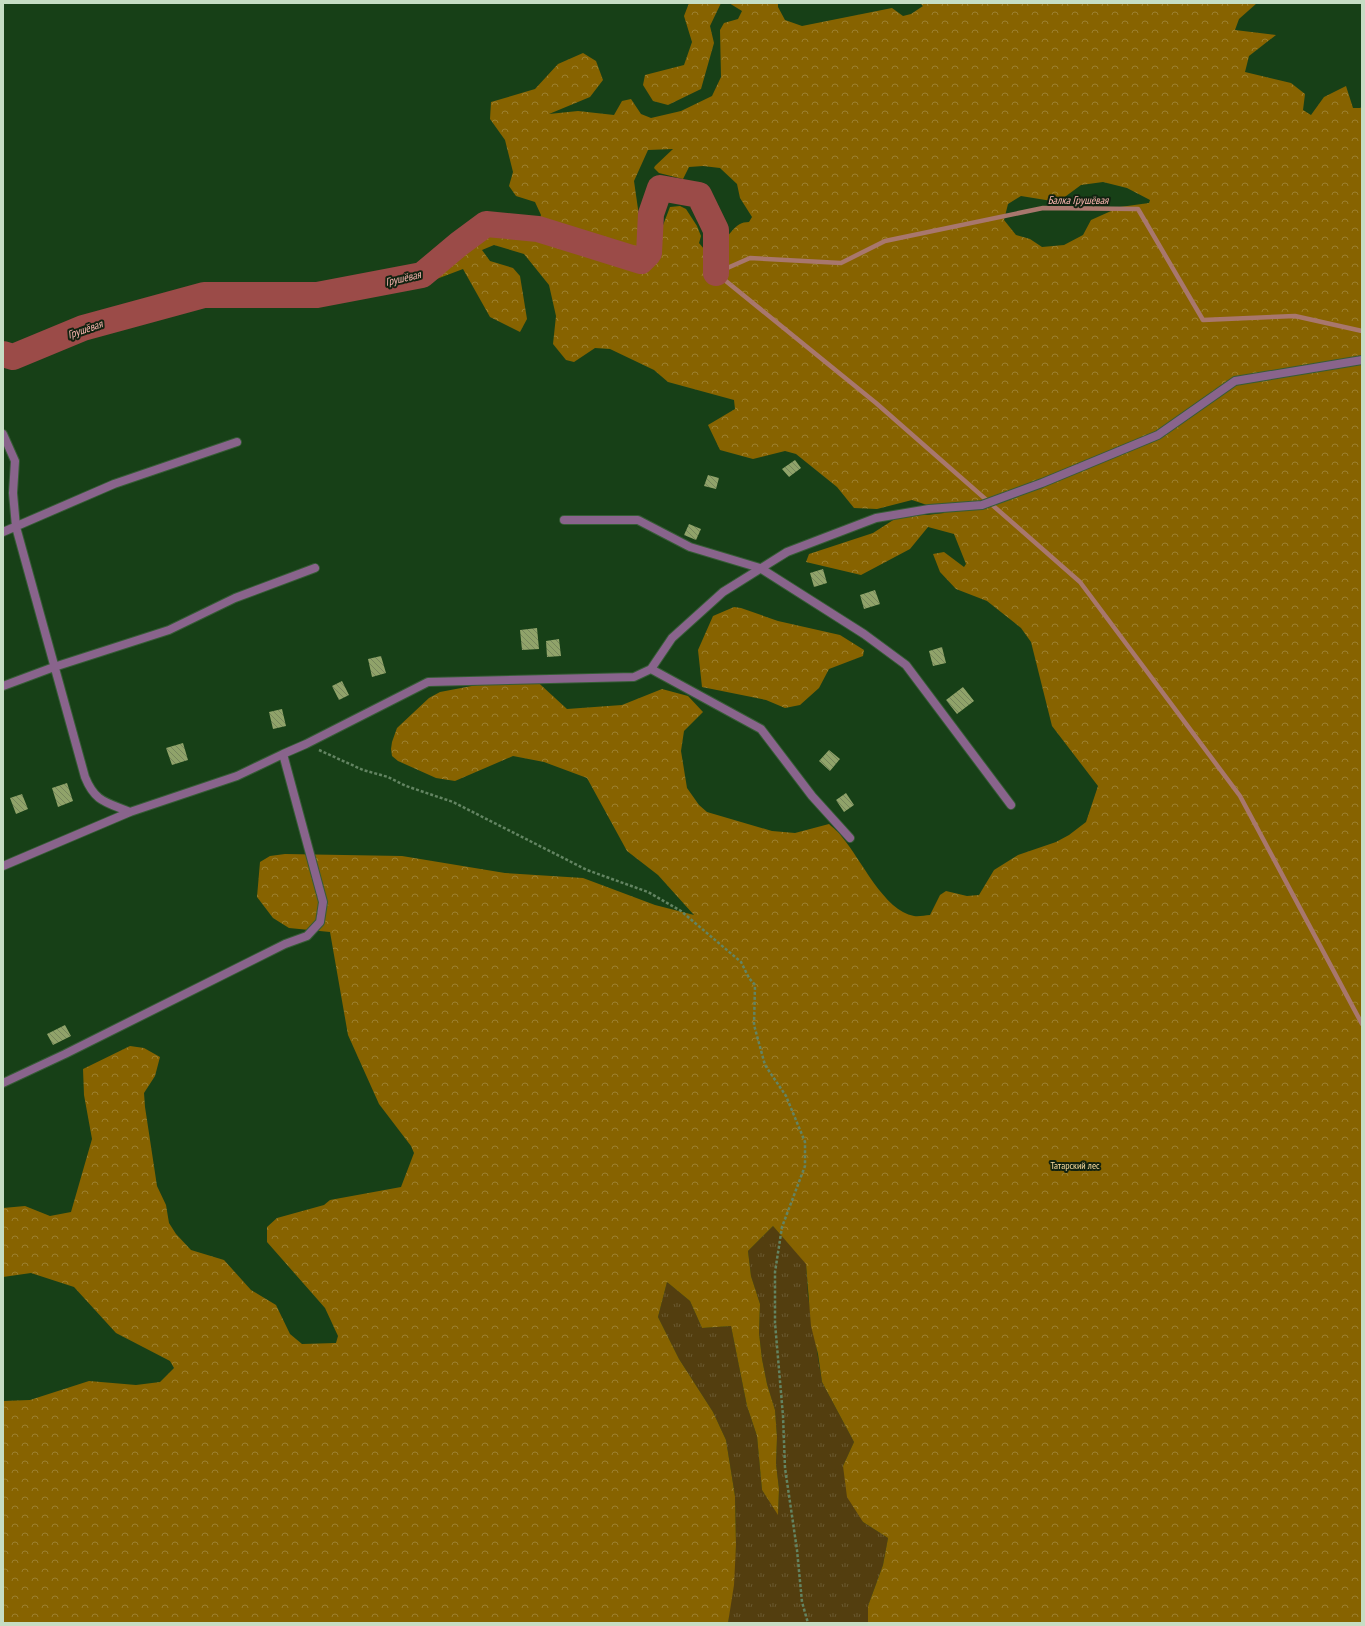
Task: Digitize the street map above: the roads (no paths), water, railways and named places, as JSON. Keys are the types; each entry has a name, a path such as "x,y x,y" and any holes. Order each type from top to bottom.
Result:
{"street":[{"path":"3,866 130,812 237,776 306,744 428,682 634,677 651,669 672,638 723,592 787,552 876,518 929,509 982,504 1042,483 1158,435 1235,382 1362,360"},
{"path":"3,434 14,460 13,493 16,527 85,777 90,791 100,799 130,812"},
{"path":"3,532 114,484 237,442"},
{"path":"564,520 638,520 690,547 760,568 864,634 906,665 1011,805"},
{"path":"3,686 54,667 169,630 235,598 315,568"},
{"path":"651,669 761,728 812,796 850,838"},
{"path":"3,1083 65,1054 285,944 307,936 320,922 323,902 282,754"}],"waterway":[{"name":"Грушёвая","path":"3,354 13,357 83,328 204,295 317,295 422,275 486,224 538,229 641,261 649,253 651,214 660,188 699,195 716,230 716,273"},
{"name":"Балка Грушёвая","path":"1362,331 1295,316 1203,320 1138,209 1043,208 885,241 841,263 750,258 716,273 876,403 1080,582 1240,796 1362,1024"}],"park label":[{"name":"Татарский лес","path":"1075,1165"}]}
